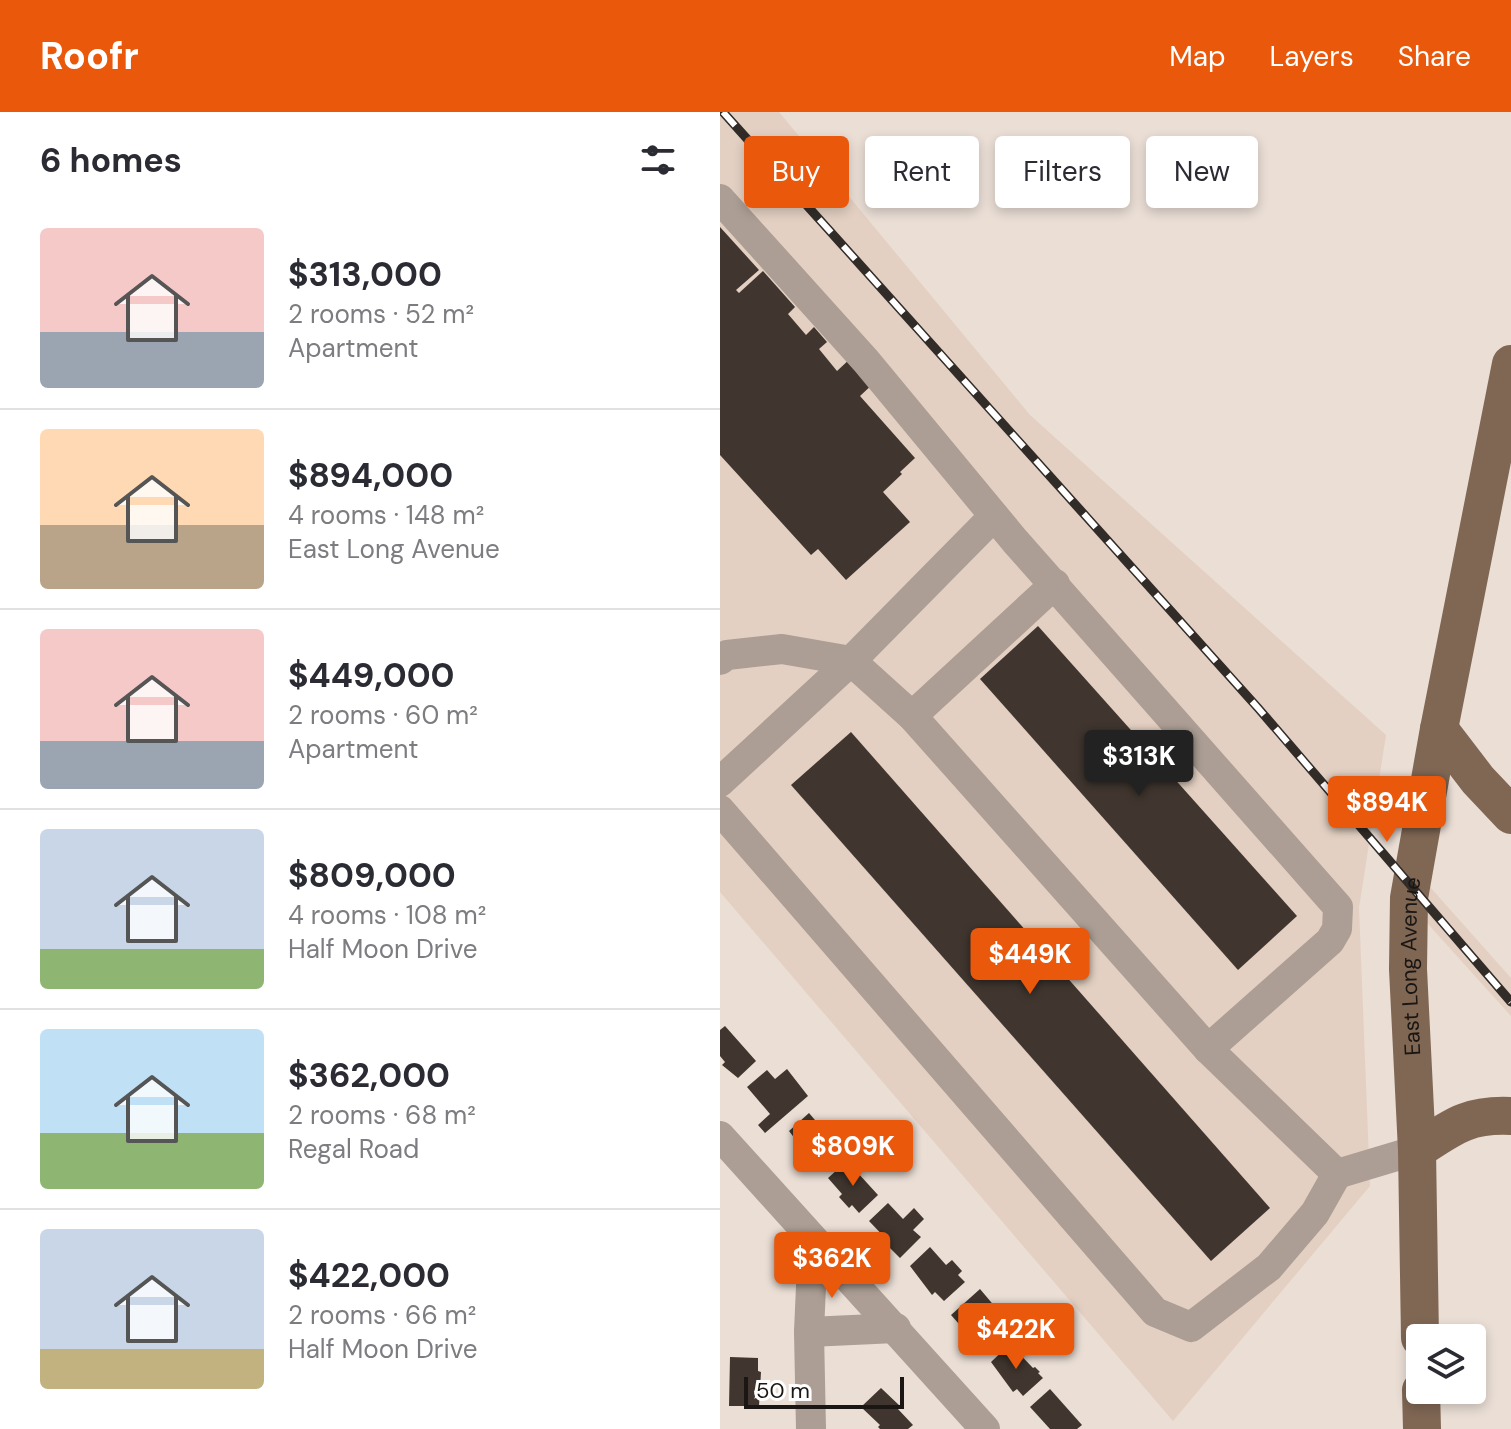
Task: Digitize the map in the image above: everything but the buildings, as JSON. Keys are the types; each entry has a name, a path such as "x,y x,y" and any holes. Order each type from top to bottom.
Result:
{"main road":[{"name":"East Long Avenue","path":"1420,1324 1417,1150 1408,969 1409,898 1511,364"},
{"path":"1439,729 1478,780 1511,815"},
{"path":"1417,1150 1460,1121 1491,1115 1511,1116"},
{"path":"1421,1404 1422,1429"}],"street":[{"path":"720,199 866,361 994,516 1338,907 1337,929 1330,941 1208,1049"},
{"path":"720,782 851,661 994,516"},
{"path":"912,716 1055,584"},
{"path":"722,653 782,649 851,661 912,716 1208,1049 1337,1174"},
{"path":"720,810 1155,1312 1191,1327 1269,1267 1315,1213 1337,1174 1417,1150"},
{"path":"720,1136 985,1429"},
{"path":"811,1429 809,1332 813,1240"},
{"path":"809,1332 896,1328"}],"shaded area":[{"path":"720,112 779,112 799,136 744,136 744,208 849,208 849,197 1030,415 1386,735 1359,908 1370,1186 1173,1421 720,892"},
{"path":"1422,878 1511,978 1511,1016 1419,914"}],"railway":[{"path":"723,112 1258,708 1511,1002"}]}
